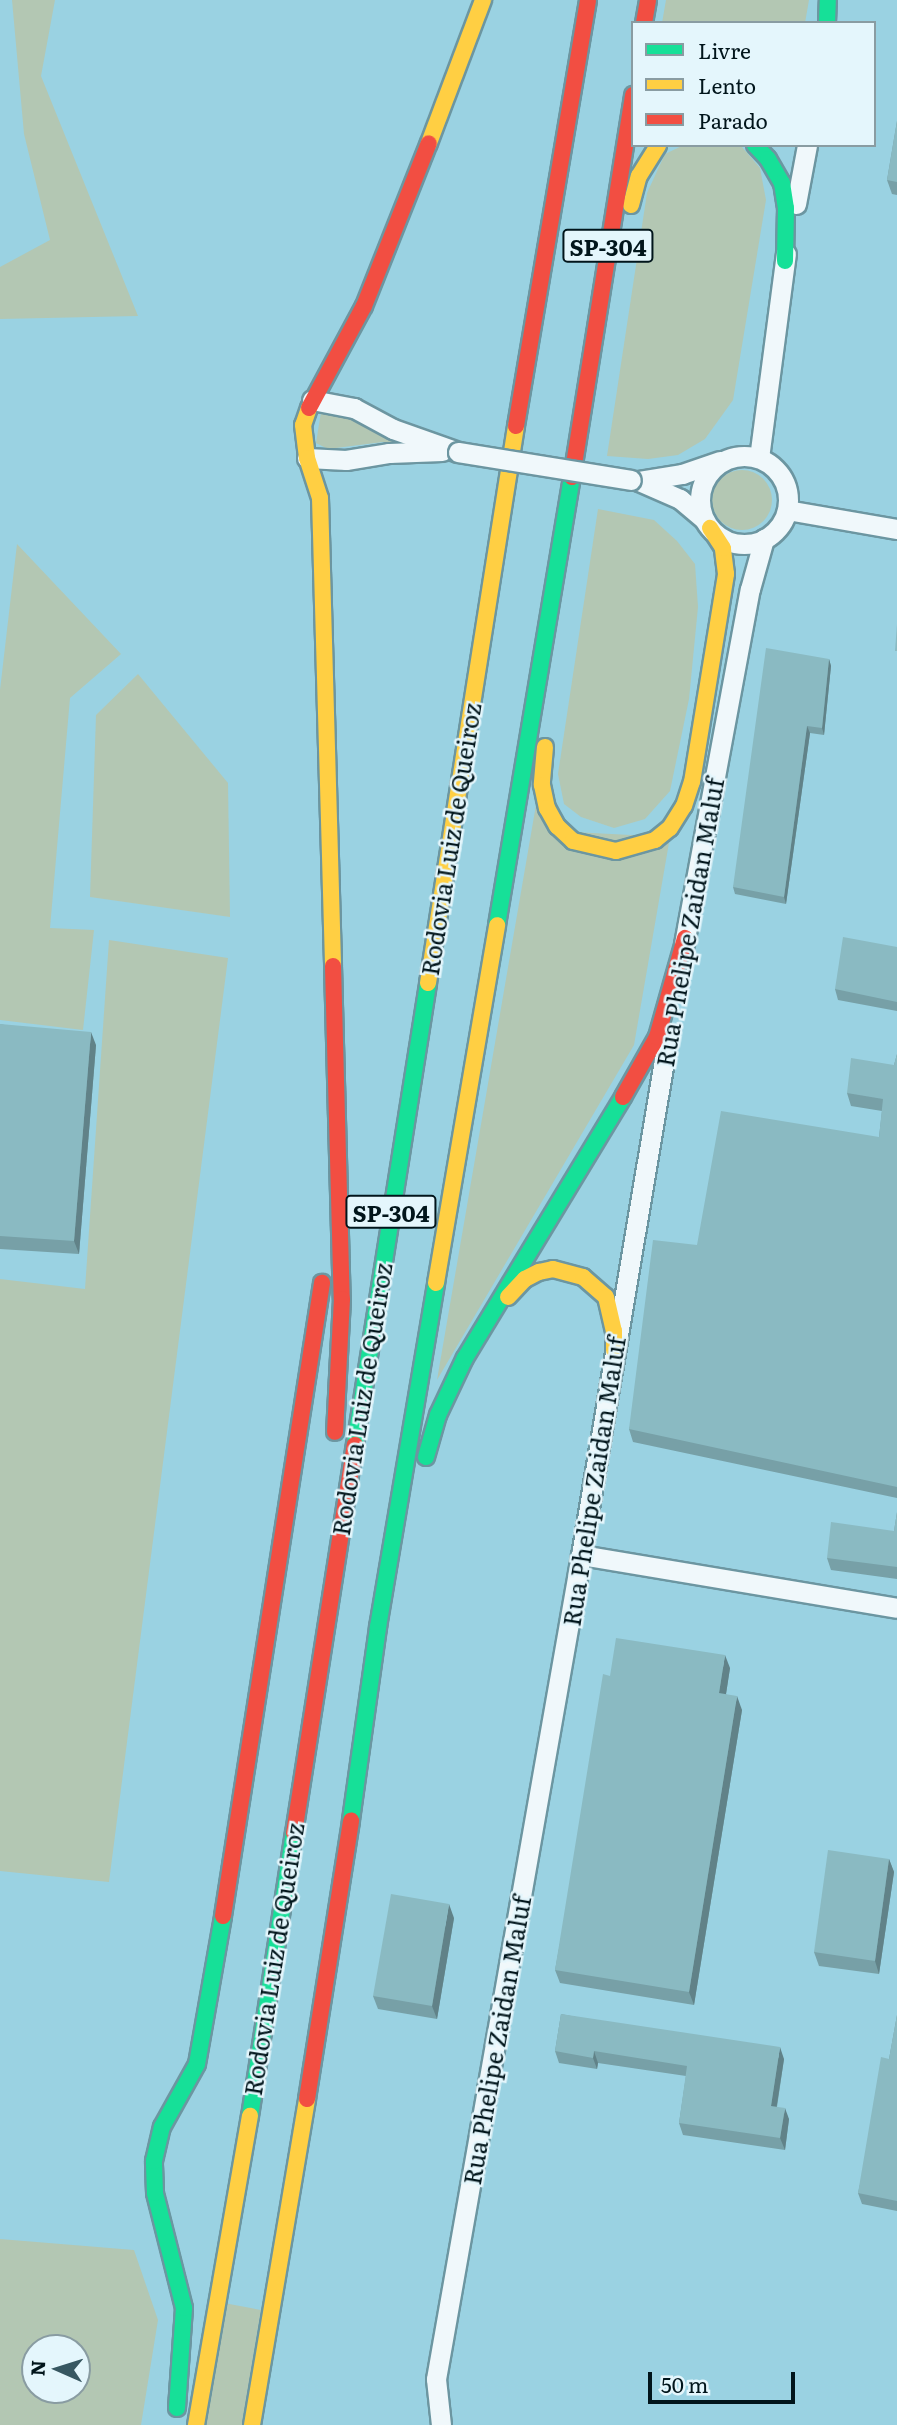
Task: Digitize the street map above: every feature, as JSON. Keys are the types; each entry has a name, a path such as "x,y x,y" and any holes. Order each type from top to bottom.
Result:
{"highway":[{"path":"332,1455 342,1299 320,498 307,458 303,425 312,400 364,306 483,0"},
{"name":"Rodovia Luiz de Queiroz","path":"196,2425 240,2179 506,482 588,0"},
{"path":"645,21 648,0"},
{"path":"828,0 828,21"},
{"name":"SP-304","path":"252,2425 341,1896 378,1627 562,539 631,107"},
{"path":"584,396 639,176 657,147"},
{"path":"757,147 768,159 782,183 786,208 785,261"},
{"path":"562,539 542,785 547,808 557,826 573,841 598,849 616,851 655,839 670,828 684,806 692,782 726,574 723,548 707,524"},
{"path":"378,1627 439,1415 465,1358 644,1063 657,1037 685,938"},
{"path":"176,2425 184,2308 155,2193 155,2161 162,2127 197,2064 206,2021 338,1182"},
{"path":"493,1312 532,1276 553,1269 569,1271 590,1281 606,1297 614,1331 614,1350"},
{"path":"289,1856 323,1538"}],"street":[{"path":"829,21 834,0"},
{"path":"759,458 785,261 807,147"},
{"path":"312,400 354,408 393,429 455,451 635,481 680,499 730,542 753,543 764,539 775,532 787,510 786,486 780,475 759,458 744,455 682,474 635,481"},
{"path":"307,458 346,460 389,453 455,451"},
{"path":"707,524 700,506 705,480 723,460"},
{"path":"787,510 897,529"},
{"name":"Rua Phelipe Zaidan Maluf","path":"441,2425 436,2378 581,1555 685,938 750,589 764,539"},
{"path":"581,1555 897,1608"}],"green space":[{"path":"12,0 55,0 41,76 138,316 0,319 0,267 50,240 24,134"},
{"path":"666,0 809,0 805,21 662,21"},
{"path":"680,147 742,147 760,168 766,200 733,400 705,439 678,455 648,459 607,456 647,193 665,154"},
{"path":"321,412 345,416 422,447 383,442 328,449 316,443"},
{"path":"736,470 748,470 767,483 772,500 770,512 759,525 748,530 736,530 717,517 712,506 712,494 725,475"},
{"path":"598,509 654,520 677,541 695,564 698,607 689,699 670,791 645,819 614,828 581,817 564,804 558,774"},
{"path":"17,544 121,654 70,698 50,928 94,930 83,1030 0,1020 0,690"},
{"path":"138,674 228,783 230,917 90,897 96,715"},
{"path":"537,799 553,831 670,837 634,1045 437,1380"},
{"path":"109,940 228,958 109,1882 0,1871 0,1279 85,1289"},
{"path":"0,2239 134,2250 158,2320 141,2425 0,2425"},
{"path":"224,2303 261,2310 242,2425 204,2425"}],"building":[{"path":"897,121 897,182 887,180"},
{"path":"766,648 829,659 822,728 807,726 784,897 733,887"},
{"path":"843,937 897,947 897,1002 835,989"},
{"path":"0,1024 91,1032 74,1241 0,1236"},
{"path":"897,1054 897,1487 629,1429 653,1240 697,1245 721,1111 879,1137 883,1099 847,1093 851,1058 894,1065"},
{"path":"897,1512 897,1567 827,1558 831,1522 894,1531"},
{"path":"616,1638 725,1655 719,1693 737,1696 689,1992 555,1970 603,1674 610,1676"},
{"path":"828,1850 889,1859 875,1961 814,1952"},
{"path":"391,1894 449,1904 432,2006 373,1996"},
{"path":"561,2014 780,2047 771,2106 785,2108 780,2138 679,2123 687,2066 594,2051 593,2058 555,2051"},
{"path":"897,2015 897,2201 858,2193 881,2057 889,2059"}],"traffic: fast":[{"path":"827,21 828,0"},
{"path":"757,147 768,159 782,183 786,208 785,261"},
{"path":"497,925 572,477"},
{"path":"355,1445 428,983"},
{"path":"426,1457 438,1415 465,1358 623,1097"},
{"path":"351,1820 378,1627 436,1283"},
{"path":"250,2116 294,1833"},
{"path":"177,2408 184,2308 155,2193 154,2161 162,2127 197,2064 223,1916"}],"traffic: slow":[{"path":"429,143 483,0"},
{"path":"631,205 639,176 657,147"},
{"path":"309,408 303,425 307,458 320,498 333,966"},
{"path":"428,983 516,426"},
{"path":"545,747 542,785 547,808 557,826 573,841 616,851 655,840 670,828 684,806 692,782 726,574 723,548 710,528"},
{"path":"436,1283 497,925"},
{"path":"508,1297 525,1279 539,1272 553,1269 583,1277 606,1297 614,1331 614,1350"},
{"path":"252,2425 307,2099"},
{"path":"196,2425 250,2116"}],"traffic: jam":[{"path":"516,426 588,0"},
{"path":"644,21 648,0"},
{"path":"572,477 631,108"},
{"path":"309,408 364,306 429,143"},
{"path":"623,1097 657,1037 685,938"},
{"path":"333,966 342,1299 335,1432"},
{"path":"223,1916 322,1283"},
{"path":"294,1833 355,1445"},
{"path":"307,2099 351,1820"}]}
